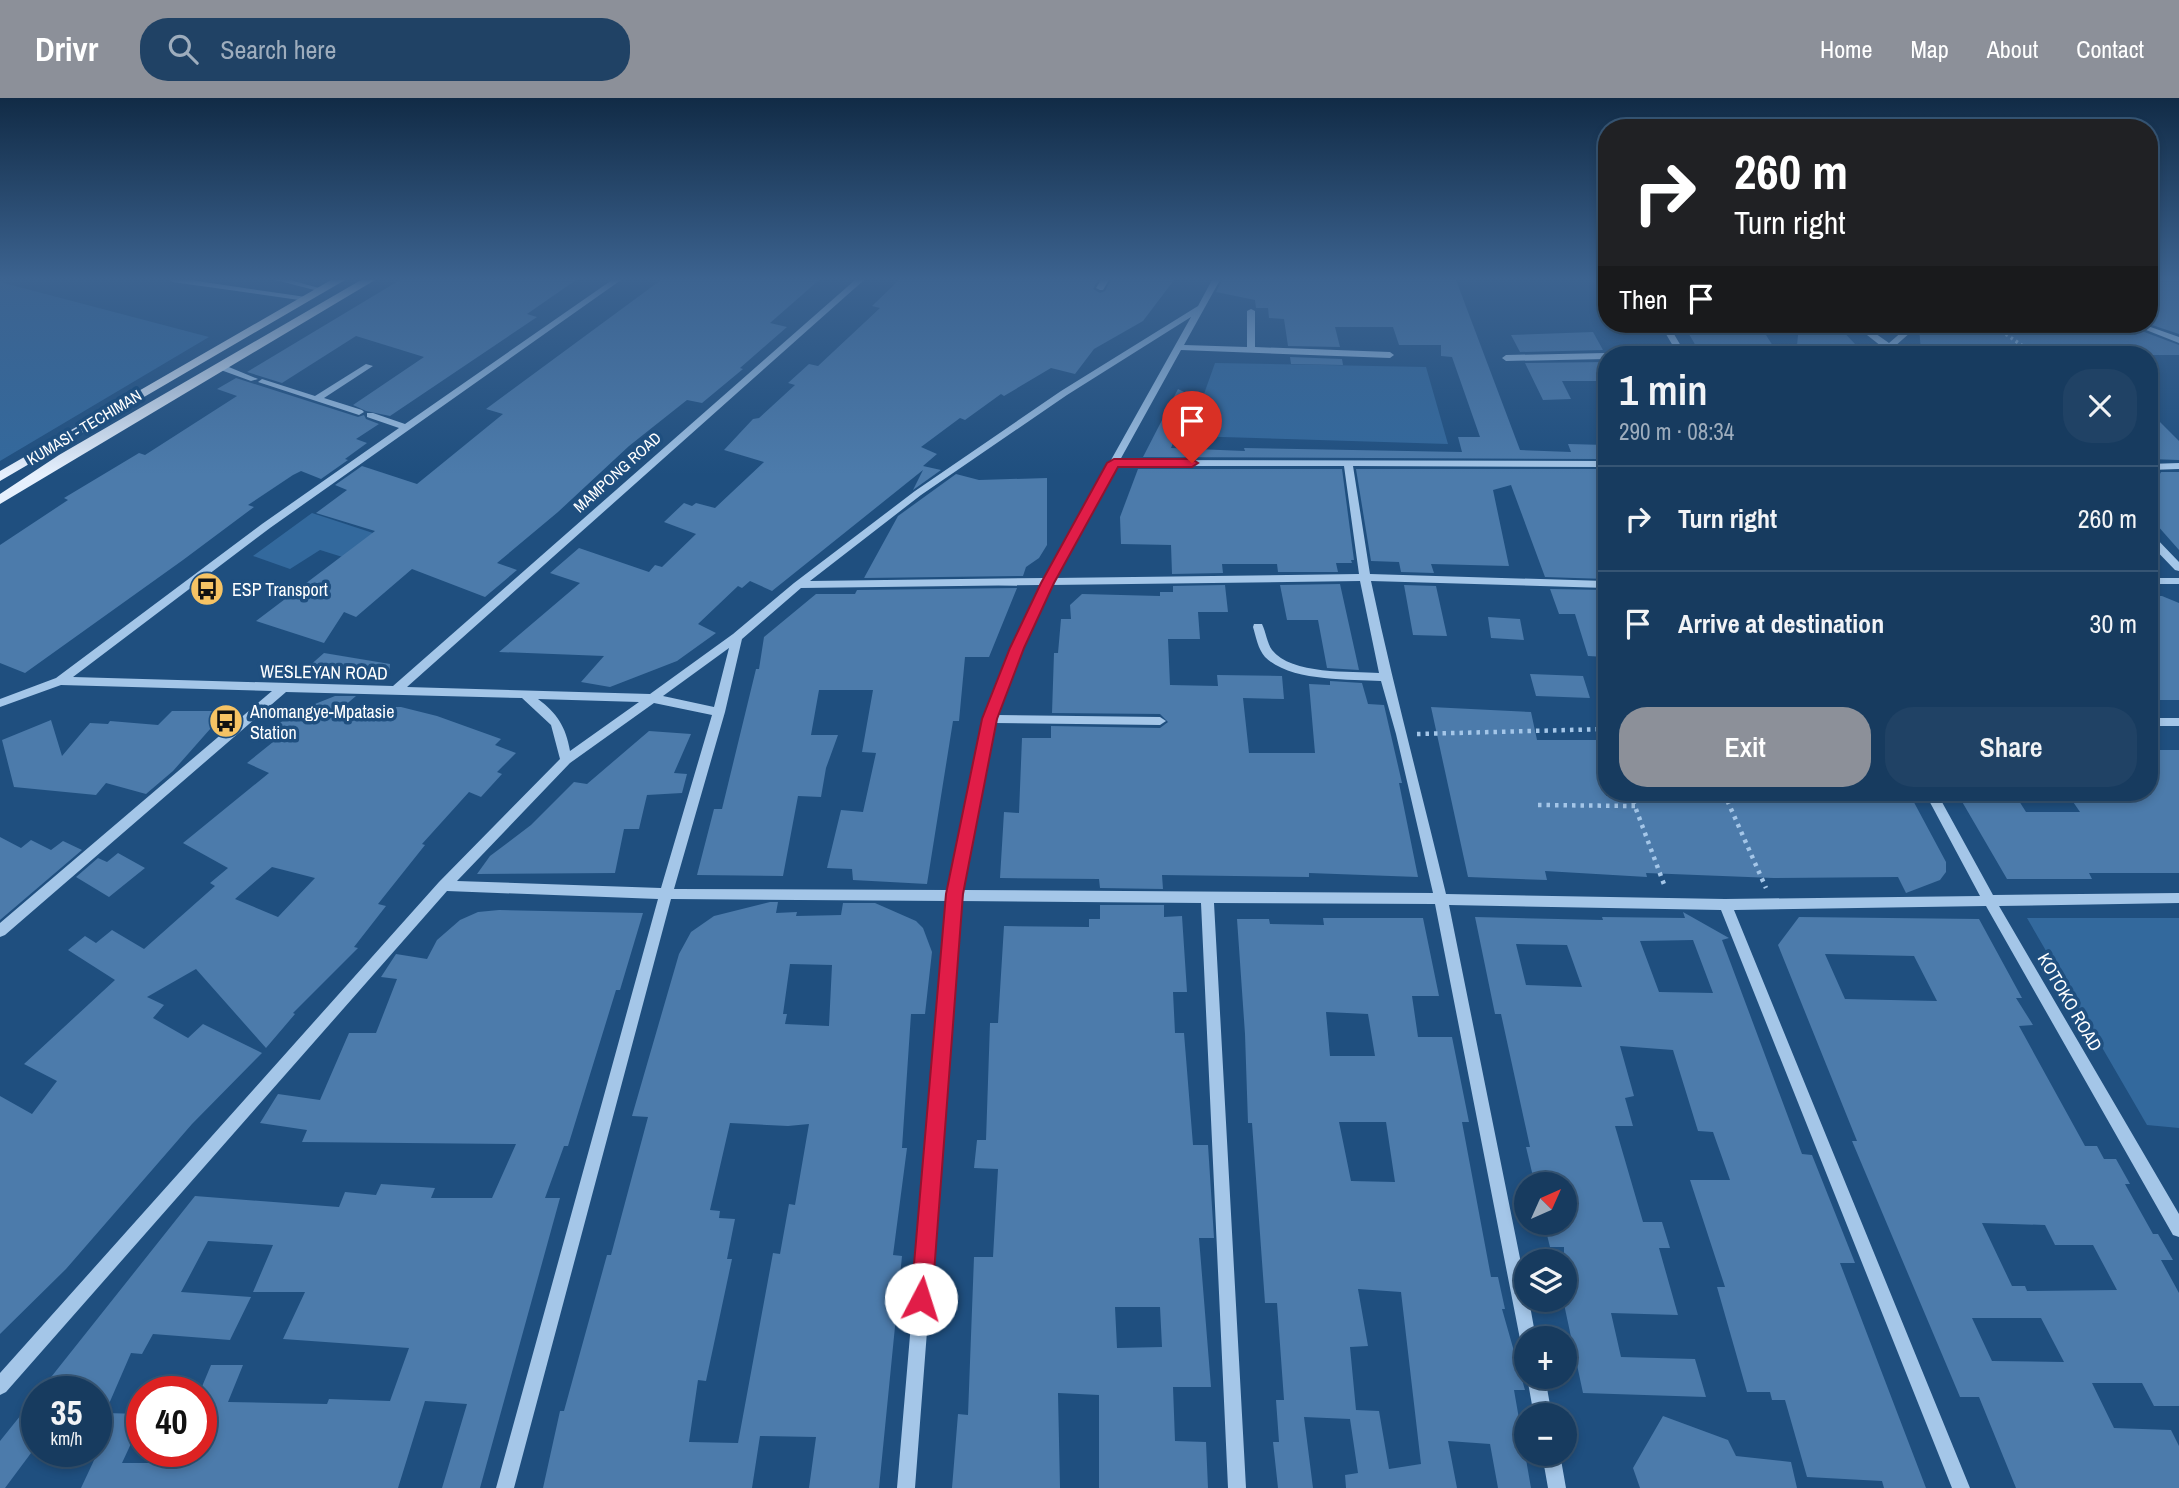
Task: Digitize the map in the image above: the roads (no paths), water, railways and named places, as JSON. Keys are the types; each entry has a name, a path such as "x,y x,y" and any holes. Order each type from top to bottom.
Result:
{"main road":[{"name":"KUMASI - TECHIMAN","path":"0,477 226,345"},
{"name":"KUMASI - TECHIMAN","path":"0,500 258,345"},
{"path":"126,402 145,411"}],"street":[{"path":"60,681 265,526 523,345"},
{"name":"MAMPONG ROAD","path":"396,690 787,345"},
{"path":"0,1386 444,886 566,760 737,637 797,585 918,493 1064,393 1141,345"},
{"path":"1251,345 1251,350"},
{"path":"906,1488 954,894 990,719 1017,648 1047,583 1179,347 1390,355"},
{"path":"1506,358 1598,356"},
{"path":"316,399 369,366"},
{"path":"220,367 405,427"},
{"path":"1114,463 1598,464"},
{"path":"1348,463 1365,577 1386,677 1441,899 1525,1326"},
{"path":"2158,467 2179,467"},
{"path":"2158,546 2179,568"},
{"path":"797,585 1365,577 1598,584"},
{"path":"2158,582 2179,581"},
{"path":"1258,627 1269,653 1284,664 1304,671 1386,677"},
{"path":"505,1488 666,894 719,712 737,637"},
{"name":"WESLEYAN ROAD","path":"0,703 60,681 652,698 719,712"},
{"path":"0,931 282,689"},
{"path":"527,696 553,716 562,732 566,760"},
{"path":"990,719 1160,720"},
{"path":"2158,722 2179,722"},
{"name":"KOTOKO ROAD","path":"1935,801 1990,902 2179,1229"},
{"path":"444,886 666,894 1441,899 1725,905 2179,898"},
{"path":"1207,897 1237,1488"},
{"path":"1725,905 1961,1488"},
{"path":"1553,1466 1558,1488"}],"place":[{"name":"ESP Transport","path":"207,589"},
{"name":"Anomangye-Mpatasie Station","path":"226,721"}]}
